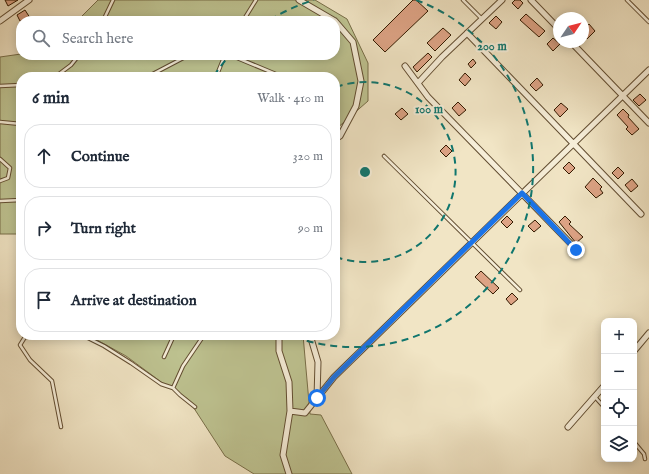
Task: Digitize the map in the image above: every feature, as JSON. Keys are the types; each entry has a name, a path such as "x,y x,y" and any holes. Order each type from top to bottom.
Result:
{"street":[{"path":"0,21 29,0"},
{"path":"299,0 326,16"},
{"path":"418,83 502,0"},
{"path":"531,0 553,23"},
{"path":"340,27 353,42 361,81 356,106 340,133"},
{"path":"467,33 572,144 641,214"},
{"path":"577,48 649,123"},
{"path":"405,66 428,98 576,250"},
{"path":"290,411 305,413 334,377 649,70"},
{"path":"637,347 649,333"},
{"path":"279,340 279,351 289,382 290,411 283,455 289,474"},
{"path":"311,340 318,362 317,398"},
{"path":"568,427 601,390"}],"lane":[{"path":"105,16 113,0"},
{"path":"246,16 256,0"},
{"path":"463,0 482,19"},
{"path":"628,0 649,22"},
{"path":"62,72 71,66 75,60"},
{"path":"157,72 180,60"},
{"path":"218,72 223,60"},
{"path":"242,60 271,72"},
{"path":"0,86 16,85"},
{"path":"0,122 16,124"},
{"path":"384,156 520,290"},
{"path":"0,159 10,168 8,178 0,181"},
{"path":"0,201 16,200"},
{"path":"23,340 20,345 30,360 52,381 61,427"},
{"path":"92,340 131,363 161,384 173,388 180,396 195,407"},
{"path":"164,357 172,340"},
{"path":"173,388 183,366 201,340"},
{"path":"595,397 601,404"},
{"path":"637,446 644,454 645,458"}],"green space":[{"path":"98,0 315,0 347,19 368,63 368,101 340,126 340,72 16,72 16,234 0,234 0,57 16,55 16,60 340,60 340,16 82,16"},
{"path":"97,340 303,340 310,414 321,415 352,474 254,474 225,456 188,399 168,387 126,356"}],"building":[{"path":"5,0 18,0 8,6"},
{"path":"413,0 416,0 428,11 385,52 373,40"},
{"path":"515,0 520,0 523,3 518,9 512,3"},
{"path":"25,10 29,16 18,16"},
{"path":"526,14 545,31 539,37 520,20"},
{"path":"496,16 502,22 496,29 489,23"},
{"path":"589,24 595,31 589,37"},
{"path":"443,28 451,35 435,51 427,43"},
{"path":"553,38 553,48 556,48 553,51 547,44"},
{"path":"428,53 432,57 417,72 413,67"},
{"path":"473,59 476,63 471,68 468,64"},
{"path":"465,73 471,79 465,86 459,80"},
{"path":"537,78 543,85 536,91 530,85"},
{"path":"640,94 646,100 639,106 633,100"},
{"path":"458,102 466,110 459,116 452,108"},
{"path":"561,103 568,109 560,117 554,110"},
{"path":"402,108 408,114 401,120 395,114"},
{"path":"623,109 639,129 632,135 626,129 628,127 617,115"},
{"path":"446,145 452,151 446,157 440,151"},
{"path":"569,162 575,168 569,174 563,168"},
{"path":"618,167 624,173 618,179 612,173"},
{"path":"593,178 602,187 600,189 603,193 596,198 585,187"},
{"path":"632,179 638,186 631,192 625,185"},
{"path":"507,216 513,222 507,228 501,222"},
{"path":"565,216 571,222 569,224 583,237 576,243 559,222"},
{"path":"535,220 541,226 534,232 528,226"},
{"path":"481,271 499,288 493,294 475,277"},
{"path":"512,293 518,299 511,305 506,299"}],"route":[{"path":"317,398 334,377 522,193 576,250"}]}
